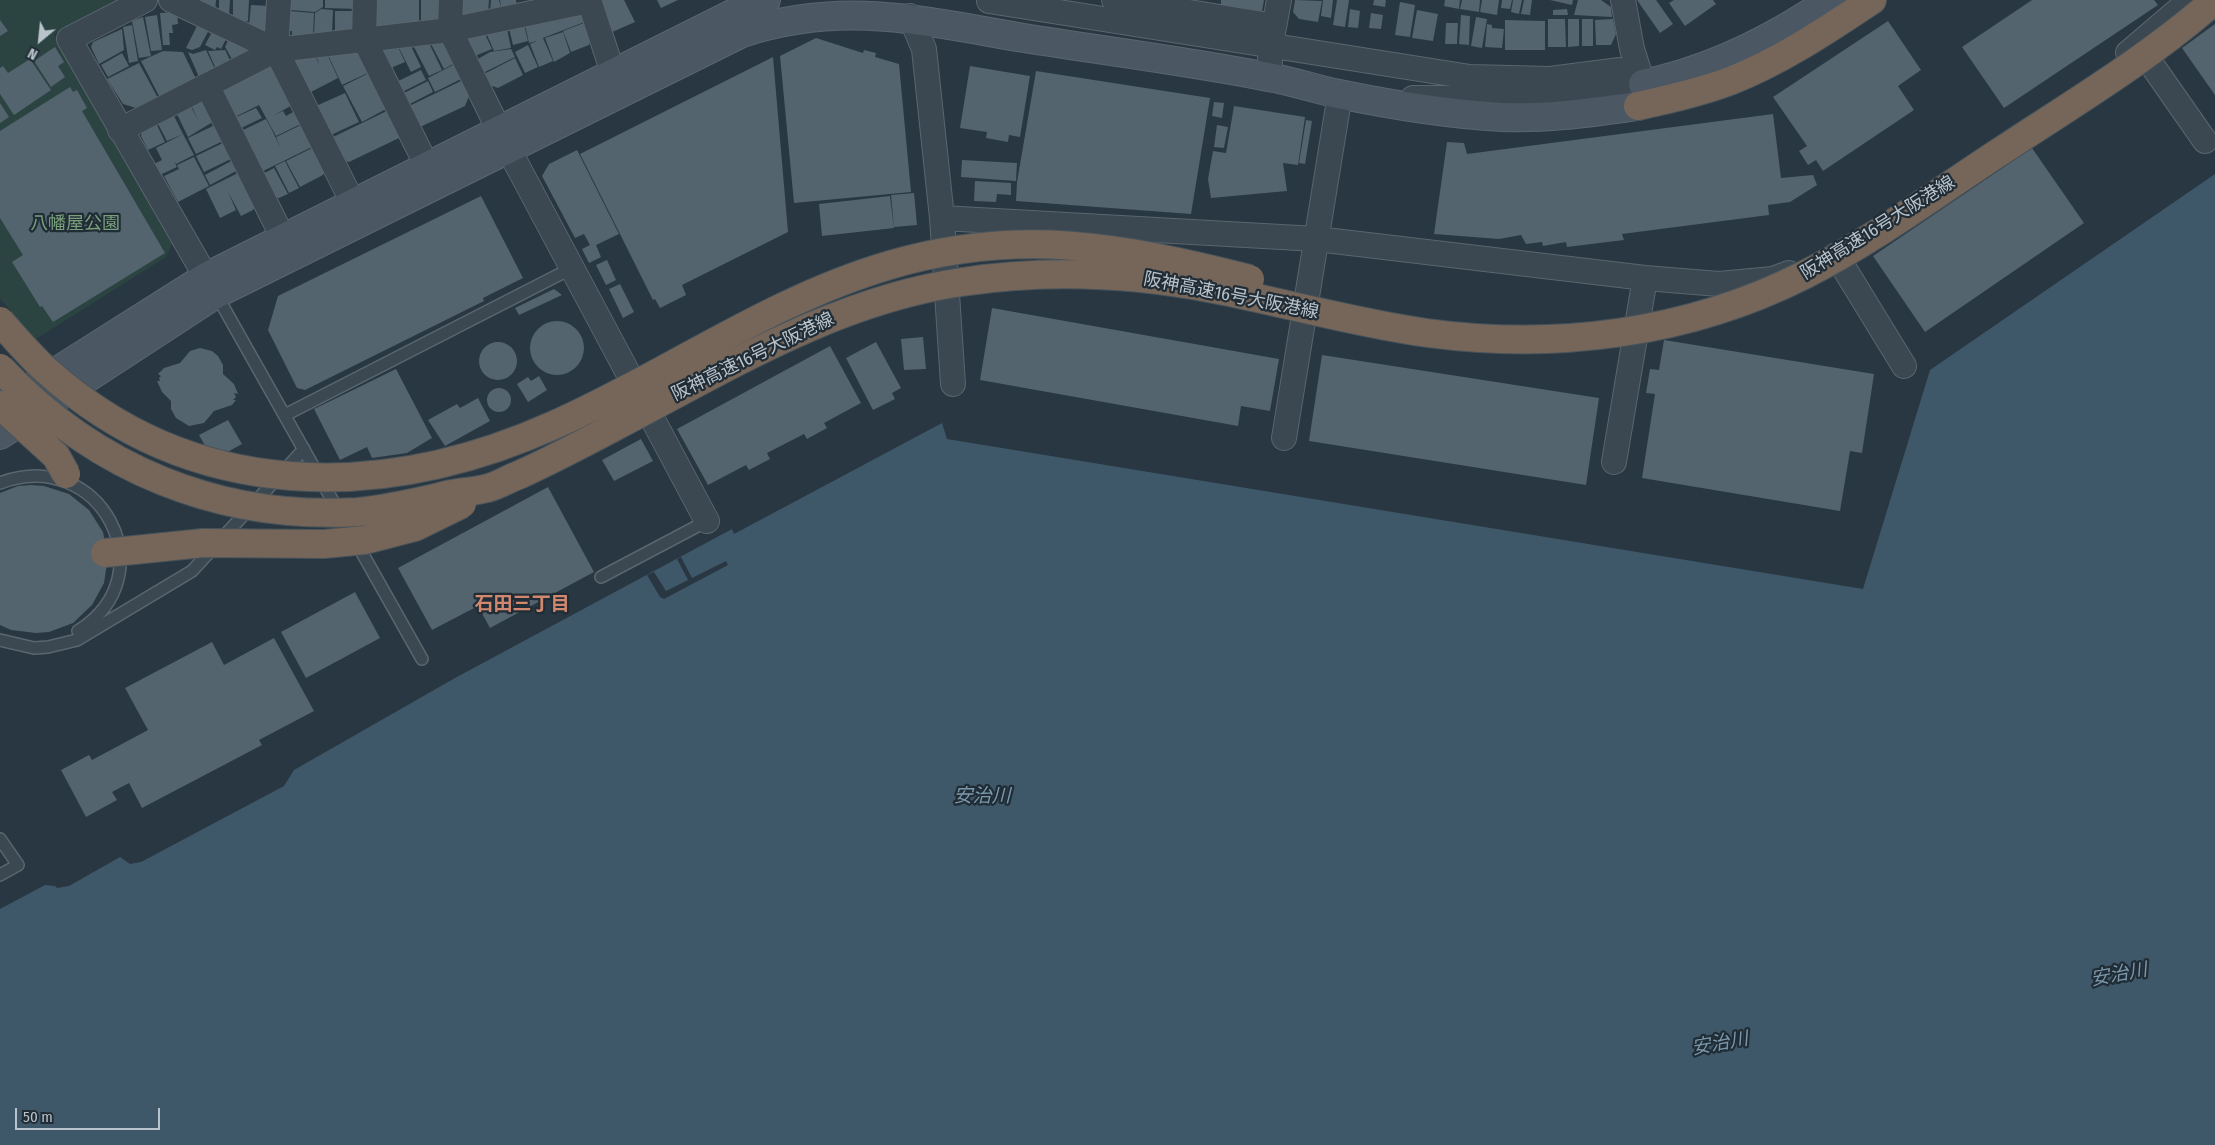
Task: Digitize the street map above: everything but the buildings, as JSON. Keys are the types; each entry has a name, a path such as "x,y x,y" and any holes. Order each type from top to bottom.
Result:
{"highway":[{"path":"1641,95 1730,81 1823,33 1872,0"},
{"name":"阪神高速16号大阪港線","path":"0,322 46,370 60,381 99,410 150,439 197,458 229,467 266,474 336,479 419,470 500,447 562,422 745,326 847,279 930,255 986,246 1034,243 1075,244 1120,250 1161,257 1360,306 1432,320 1504,329 1574,327 1679,310 1736,293 1796,267 1916,192 2137,44 2196,0"},
{"path":"2008,146 2062,103 2166,30 2200,0"},
{"path":"2137,44 2215,1"},
{"name":"阪神高速16号大阪港線","path":"0,368 46,411 105,454 158,480 226,501 296,512 361,511 413,505 489,488 588,441 772,344 831,317 891,297 960,282 1057,274 1114,275 1219,290 1341,318 1427,333 1506,341 1570,339 1609,334 1681,321 1739,303 1802,276 1863,242 2158,47 2215,1"},
{"path":"0,406 56,456 66,474"},
{"path":"105,552 202,543 324,544 365,540 415,527 489,488"}],"street":[{"path":"145,0 69,39 211,285"},
{"path":"171,0 276,50"},
{"path":"279,0 276,50 353,203"},
{"path":"365,0 364,38 427,166"},
{"path":"451,0 450,30 570,269 706,520"},
{"path":"0,435 211,285 283,238 427,166 504,140 613,73 744,8 766,0"},
{"path":"1114,0 1470,77 1550,79 1620,70 1641,95"},
{"path":"1269,77 1267,34 1279,0"},
{"path":"1623,0 1641,95"},
{"path":"0,406 211,285 504,140 742,33 778,19 801,13 857,8 906,8 984,31 1269,77 1351,96 1437,110 1503,117 1576,115 1641,95 1691,72 1752,48 1803,19 1830,0"},
{"path":"942,218 1317,239 1645,278 1719,284 1774,279 1836,255 2137,44 2190,0"},
{"path":"120,130 276,50 364,38 450,30 589,1 613,73"},
{"path":"984,31 989,1 1267,34"},
{"path":"906,8 924,49 942,218 954,384"},
{"path":"2137,44 2204,142"},
{"path":"207,86 283,238"},
{"path":"1284,438 1317,239 1351,96"},
{"path":"1836,255 1904,366"},
{"path":"1614,462 1645,278"}],"lane":[{"path":"285,415 570,269"},
{"path":"211,285 422,659"},
{"path":"1,638 34,648 48,647 77,640 192,571 304,449"},
{"path":"0,483 33,471 66,474"},
{"path":"0,483 33,475 64,482 82,490 99,503 110,518 117,535 120,558 118,578 111,596 87,626 74,634 33,643 1,638"},
{"path":"601,577 706,520"},
{"path":"0,839 18,866 0,876"}],"green space":[{"name":"八幡屋公園","path":"0,0 122,0 54,34 172,244 166,257 36,339 0,299"}],"water":[{"name":"安治川","path":"2215,174 2215,1145 0,1145 0,909 45,885 57,888 69,886 120,857 130,864 141,862 284,786 294,770 455,678 732,529 734,534 942,423 947,439 1863,589 1930,370"}],"pier":[{"path":"681,557 692,578 726,561 728,565 664,599 660,597 647,575 654,572 666,591 688,580 677,559"}],"district":[{"name":"石田三丁目","path":"522,605"}]}
